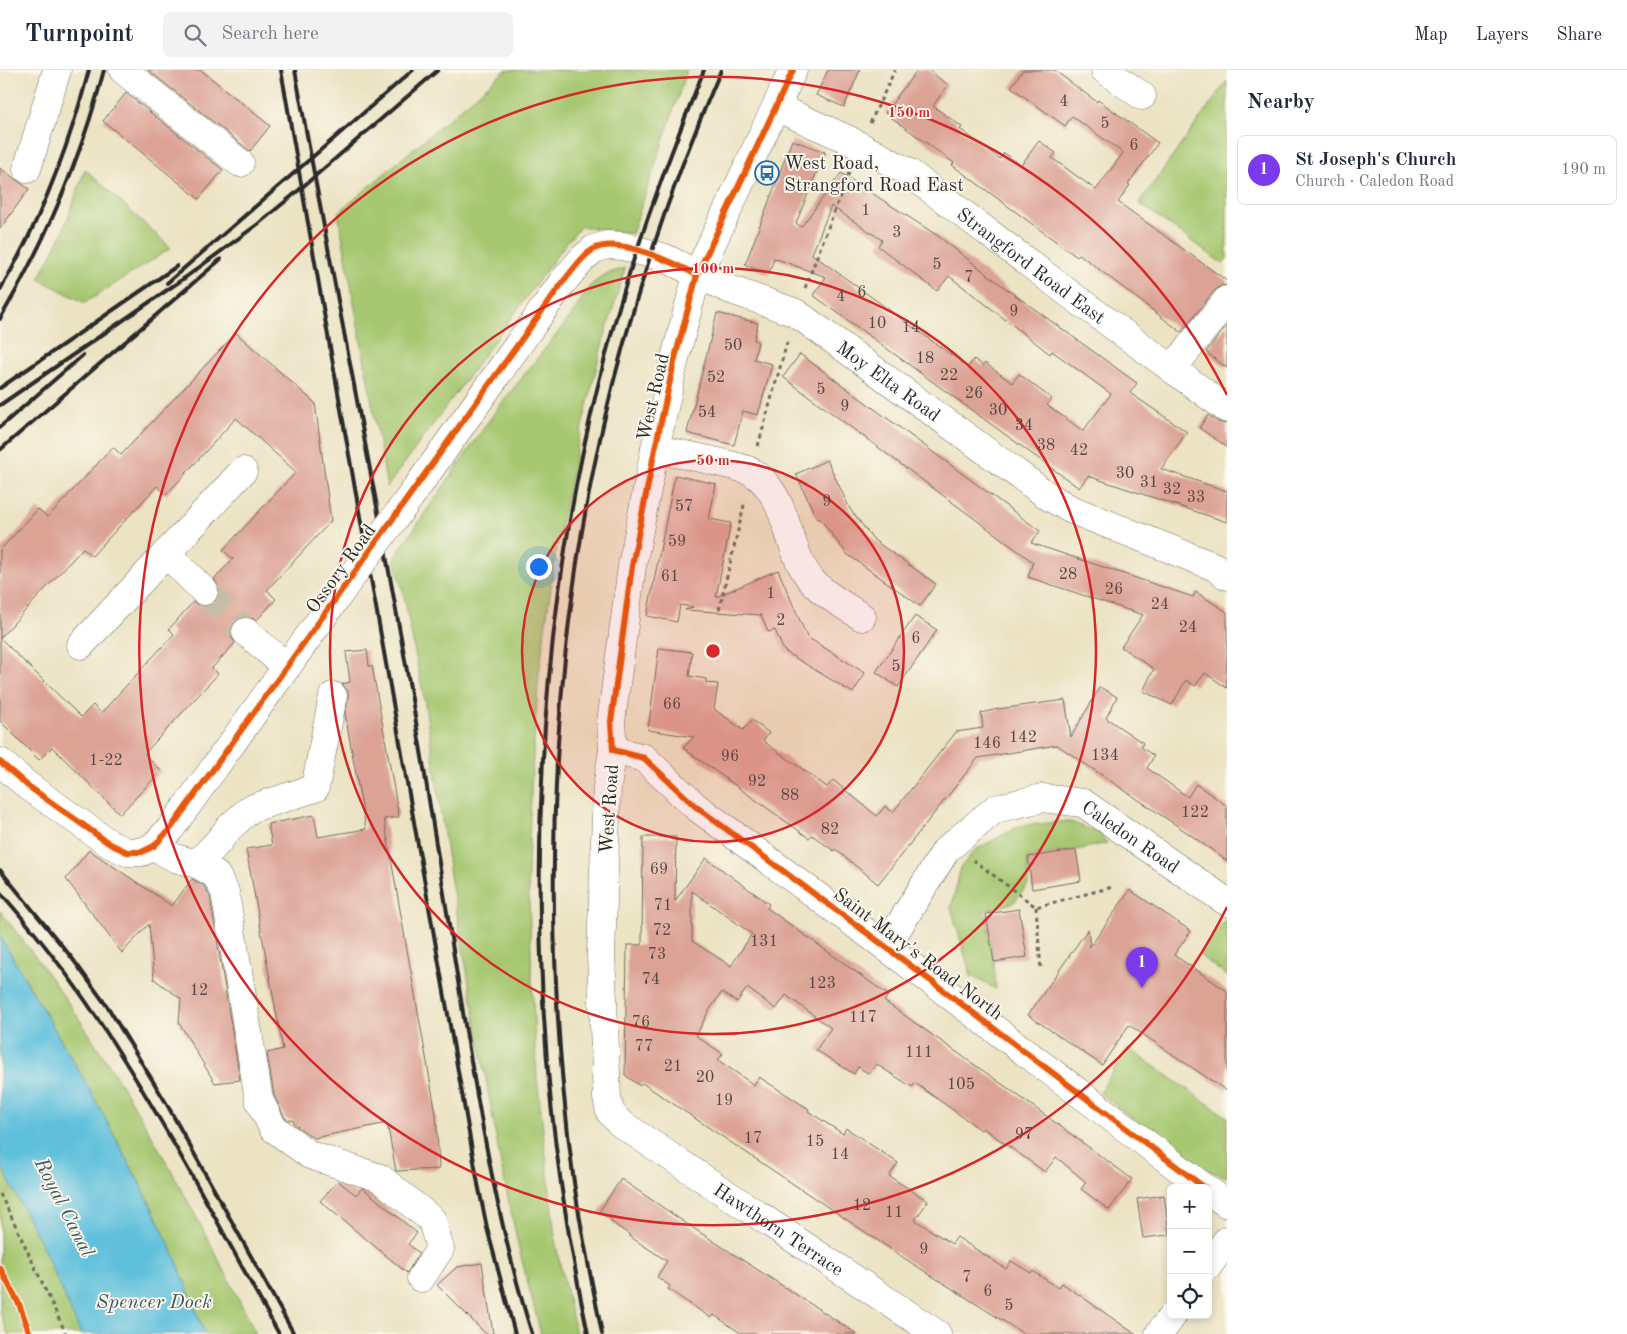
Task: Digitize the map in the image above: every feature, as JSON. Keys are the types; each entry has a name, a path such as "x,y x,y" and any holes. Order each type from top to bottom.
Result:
{"street":[{"path":"27,169 57,70"},
{"path":"123,70 240,163"},
{"name":"West Road","path":"620,1123 610,1112 607,1098 601,954 607,787 613,750 610,722 630,576 675,358 697,275 793,70"},
{"path":"1105,70 1142,96"},
{"name":"Strangford Road East","path":"776,107 849,140 908,172 1075,298 1227,409"},
{"name":"Ossory Road","path":"154,846 171,828 562,283 583,258 594,249 607,246 622,246 665,258 697,275"},
{"name":"Moy Elta Road","path":"697,275 726,288 796,313 1048,496 1070,509 1215,567 1227,576"},
{"path":"1172,369 1227,300"},
{"path":"655,450 709,459 752,471 772,490 789,529 800,561 812,581 833,599 862,617"},
{"path":"81,645 243,471"},
{"path":"166,553 204,590"},
{"path":"246,632 287,667"},
{"path":"197,864 229,828 250,810 315,788 333,696"},
{"name":"Saint Mary's Road North","path":"613,750 644,758 695,806 1200,1184"},
{"path":"0,762 28,786 110,844 127,852 142,852 154,846 175,858 197,864 216,875 225,892 259,1100 273,1128 310,1155 380,1178 432,1220 440,1249 422,1278"},
{"name":"Caledon Road","path":"886,947 946,850 995,809 1042,798 1083,804 1227,902"},
{"name":"Hawthorn Terrace","path":"620,1123 937,1334"},
{"name":"Saint Mary's Road North","path":"1212,1193 1227,1204"},
{"path":"1212,1261 1227,1240"},
{"path":"1159,1334 1170,1319"}],"path":[{"path":"953,844 1036,908 1041,969"},
{"path":"1036,908 1113,887"},
{"path":"0,1194 66,1334"}],"green space":[{"path":"506,70 687,70 632,234 581,226 567,242 387,487 338,213"},
{"path":"1227,81 1227,259 1223,264 1139,203"},
{"path":"85,169 171,248 85,303 39,279 63,232"},
{"path":"625,268 601,349 578,443 556,550 539,673 532,770 528,870 537,1077 556,1246 576,1334 541,1334 519,1249 501,1165 450,875 425,704 403,591 394,558 497,409 571,316 589,287 603,275"},
{"path":"1068,821 1099,833 1107,843 1028,857 1028,885 1013,903 983,911 986,914 994,962 996,989 971,976 951,908 961,867 975,850 1019,826"},
{"path":"0,911 74,1011 140,1115 200,1224 256,1334 205,1334 176,1259 148,1199 90,1090 0,936"},
{"path":"1225,920 1227,921 1227,976 1199,955"},
{"path":"1128,1048 1227,1117 1227,1177 1195,1166 1099,1093"},
{"path":"0,1163 42,1246 81,1334 8,1334 0,1312"}],"water":[{"path":"0,936 90,1090 148,1199 176,1259 205,1334 81,1334 42,1246 0,1163"}],"building":[{"path":"148,70 201,70 270,126 250,151"},
{"path":"828,70 860,70 844,107 816,95"},
{"path":"917,70 928,70 948,85 933,106 962,127 960,129 1000,159 1004,153 1021,165 1039,141 1056,153 1052,158 1096,190 1123,153 1072,116 1065,126 1011,87 1023,70 1054,70 1097,102 1098,100 1158,143 1128,184 1130,185 1118,202 1227,281 1227,285 1215,290 1181,332 1079,254 1077,257 885,113"},
{"path":"126,93 223,170 199,199 103,121"},
{"path":"792,140 825,152 796,223 801,227 841,173 938,236 1008,290 1137,383 1130,393 1187,432 1161,469 1227,491 1227,522 1088,476 1079,488 813,295 826,277 774,258 769,274 745,265","holes":["831,206 882,240 878,246 937,291 949,276 1050,354 1052,351 1111,394 1083,431 1047,405 1052,399 1019,374 1012,383 985,363 983,366 974,359 968,367 812,254"]},
{"path":"0,168 29,189 0,229"},
{"path":"717,313 758,323 754,340 758,342 754,359 772,364 758,415 743,411 734,445 687,433"},
{"path":"1227,325 1227,368 1206,352"},
{"path":"236,333 315,403 331,521 267,590 276,599 257,620 248,617 240,618 234,622 231,637 235,643 212,668 218,674 144,754 161,771 120,814 52,747 39,760 0,721 0,550 38,509 48,517 113,447 121,455","holes":["236,418 296,472 223,550 233,559 214,579 219,587 219,595 215,602 208,606 200,606 193,602 169,629 174,634 101,713 93,705 81,717 0,638 83,548 92,556 157,486 166,495"]},
{"path":"800,354 1040,531 1031,543 1193,597 1196,592 1227,612 1227,688 1205,673 1195,686 1186,680 1172,705 1143,691 1154,669 1121,647 1143,615 1028,577 1033,562 783,377"},
{"path":"1208,415 1218,422 1227,424 1227,447 1199,428"},
{"path":"827,460 850,509 874,540 936,584 920,606 847,554 819,518 817,519 796,474"},
{"path":"675,475 716,484 709,519 731,523 716,597 778,570 807,637 865,673 853,693 784,651 775,630 768,632 761,615 685,610 693,607 680,605 677,622 647,616"},
{"path":"915,616 937,630 898,687 876,672"},
{"path":"659,648 692,652 689,676 706,679 706,683 718,684 714,709 743,730 752,720 769,733 763,741 827,787 833,780 877,816 885,806 893,812 956,732 983,728 981,713 1065,700 1071,737 1100,687 1117,697 1106,718 1143,743 1141,747 1154,756 1147,768 1188,797 1196,784 1227,806 1227,861 1057,745 978,758 878,884 835,849 834,851 812,835 809,838 683,748 694,737 648,730"},
{"path":"367,650 369,666 372,666 399,817 384,819 436,1114 439,1169 396,1171 387,1123 314,1138 294,1124 293,1120 285,1118 274,1095 267,1053 283,1049 246,849 272,845 268,824 314,815 318,837 366,829 345,714 348,691 342,684 350,682 346,652"},
{"path":"643,837 676,837 675,901 706,858 769,904 767,908 888,995 884,1001 1019,1096 1132,1179 1109,1210 1081,1189 1086,1182 1056,1157 1045,1172 915,1083 912,1087 876,1064 869,1074 858,1067 854,1074 816,1050 831,1028 786,995 776,1009 747,988 737,1002 722,992 708,1012 696,1036 723,1054 718,1060 754,1085 759,1077 809,1109 808,1111 843,1134 846,1128 898,1163 889,1176 928,1201 915,1220 952,1244 957,1237 1006,1269 1011,1261 1031,1273 1033,1271 1058,1288 1062,1283 1135,1334 1024,1334 913,1264 642,1083 640,1086 625,1075 627,945 642,945","holes":["692,891 752,934 731,966 692,941"]},
{"path":"89,850 172,906 192,879 204,886 210,897 240,1080 215,1083 179,1023 181,999 154,979 149,924 122,953 66,879"},
{"path":"1076,850 1081,881 1032,889 1028,857"},
{"path":"1130,890 1191,931 1174,955 1227,991 1227,1091 1129,1025 1102,1065 1028,1015 1088,929 1090,947"},
{"path":"1019,909 1027,957 994,962 986,914"},
{"path":"621,1179 857,1334 742,1334 714,1315 711,1318 668,1289 670,1286 657,1277 667,1261 629,1236 611,1222 612,1220 599,1212"},
{"path":"338,1181 356,1195 362,1188 364,1189 417,1233 408,1244 419,1253 407,1273 320,1201"},
{"path":"1164,1195 1167,1235 1143,1238 1137,1199"},
{"path":"482,1263 493,1334 486,1334 437,1285 457,1267"}],"tunnel":[{"path":"204,591 246,632"}],"railway":[{"path":"0,290 28,238 52,183 63,155 89,70"},
{"path":"0,319 17,290 61,198 85,135 104,70"},
{"path":"281,70 478,1184 487,1228 515,1334"},
{"path":"295,70 409,682 486,1146 511,1259 532,1334"},
{"path":"167,283 413,70"},
{"path":"0,405 186,277 258,224 438,70"},
{"path":"588,1334 571,1248 558,1162 551,1104 543,999 540,894 542,788 548,683 561,578 578,475 601,372 638,246 704,70"},
{"path":"602,1334 573,1175 562,1071 555,966 554,860 557,754 566,648 580,543 600,440 625,339 668,203 721,70"},
{"path":"0,450 221,259"},
{"path":"0,388 177,266"},
{"path":"0,427 83,355"},
{"path":"0,870 72,958 109,1009 165,1101 294,1334"},
{"path":"0,892 63,969 122,1056 191,1174 279,1334"}],"cycle path":[{"path":"793,70 697,275 675,358 632,566 611,722 613,750 644,758 695,806 886,947 1200,1184"},
{"path":"0,762 28,786 110,844 127,852 142,852 154,846 171,828 562,283 581,260 594,249 605,246 618,246 632,248 661,258 697,275"},
{"path":"0,1268 19,1304 30,1334"}],"place":[{"name":"West Road, Strangford Road East","path":"767,173"},
{"name":"St Joseph's Church","path":"1142,988"}],"water label":[{"name":"Royal Canal","path":"65,1207"},
{"name":"Spencer Dock","path":"154,1301"}]}
